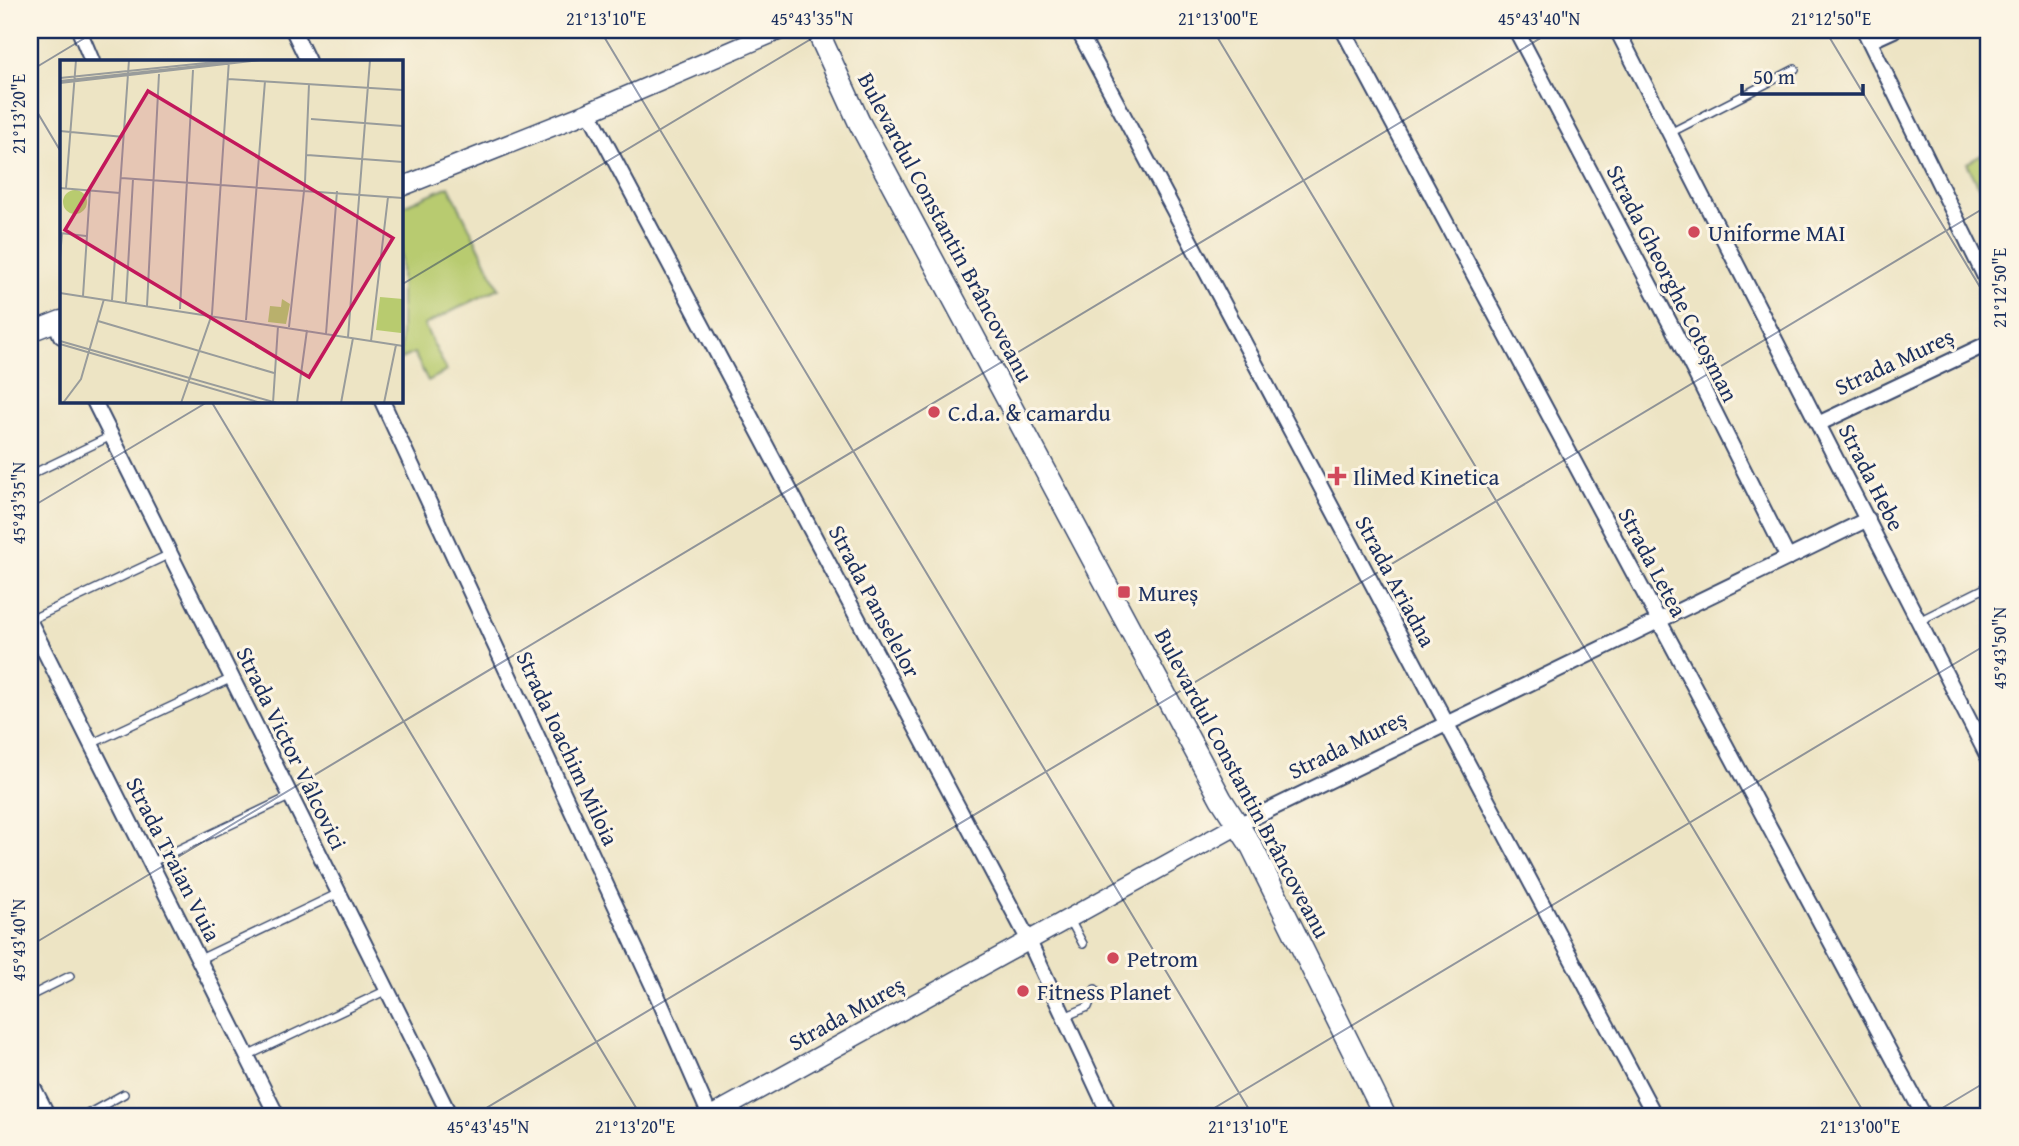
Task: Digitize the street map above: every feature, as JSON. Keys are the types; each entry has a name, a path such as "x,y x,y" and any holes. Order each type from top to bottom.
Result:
{"main road":[{"name":"Bulevardul Constantin Brâncoveanu","path":"817,30 872,147 1221,799 1258,858 1385,1116"}],"street":[{"path":"79,30 92,60"},
{"path":"293,30 308,60"},
{"path":"402,187 589,112 780,30"},
{"name":"Strada Ariadna","path":"1078,30 1655,1116"},
{"name":"Strada Letea","path":"1343,30 1924,1116"},
{"name":"Strada Gheorghe Cotoșman","path":"1516,30 1672,327 1788,558"},
{"name":"Strada Hebe","path":"1617,30 1820,423 1989,759"},
{"path":"1894,30 1867,35 1989,285"},
{"name":"Strada Panselelor","path":"589,112 1028,939 1110,1116"},
{"path":"30,332 59,326"},
{"name":"Strada Mureș","path":"1820,423 1989,343"},
{"name":"Strada Victor Vâlcovici","path":"94,402 448,1112"},
{"name":"Strada Ioachim Miloia","path":"382,402 652,983 710,1116"},
{"name":"Strada Mureș","path":"710,1116 1238,825 1868,519"},
{"name":"Strada Traian Vuia","path":"30,621 276,1116"},
{"path":"30,1081 48,1116"}],"lane":[{"path":"1670,132 1795,69"},
{"path":"30,475 111,436"},
{"path":"30,621 170,554"},
{"path":"1919,621 1989,586"},
{"path":"91,744 232,678"},
{"path":"150,863 291,796"},
{"path":"198,960 339,892"},
{"path":"1068,917 1083,944"},
{"path":"30,996 70,976"},
{"path":"1064,1017 1088,1007 1095,989"},
{"path":"247,1056 387,990"},
{"path":"84,1116 124,1094"},
{"path":"429,1116 448,1112"}],"green space":[{"path":"1989,151 1989,207 1967,163"},
{"path":"449,186 499,288 424,325 447,371 428,381 414,353 402,359 402,207"}],"place":[{"name":"Uniforme MAI","path":"1694,232"},
{"name":"C.d.a. & camardu","path":"934,412"},
{"name":"IliMed Kinetica","path":"1337,476"},
{"name":"Mureș","path":"1124,592"},
{"name":"Petrom","path":"1113,958"},
{"name":"Fitness Planet","path":"1023,991"}]}
